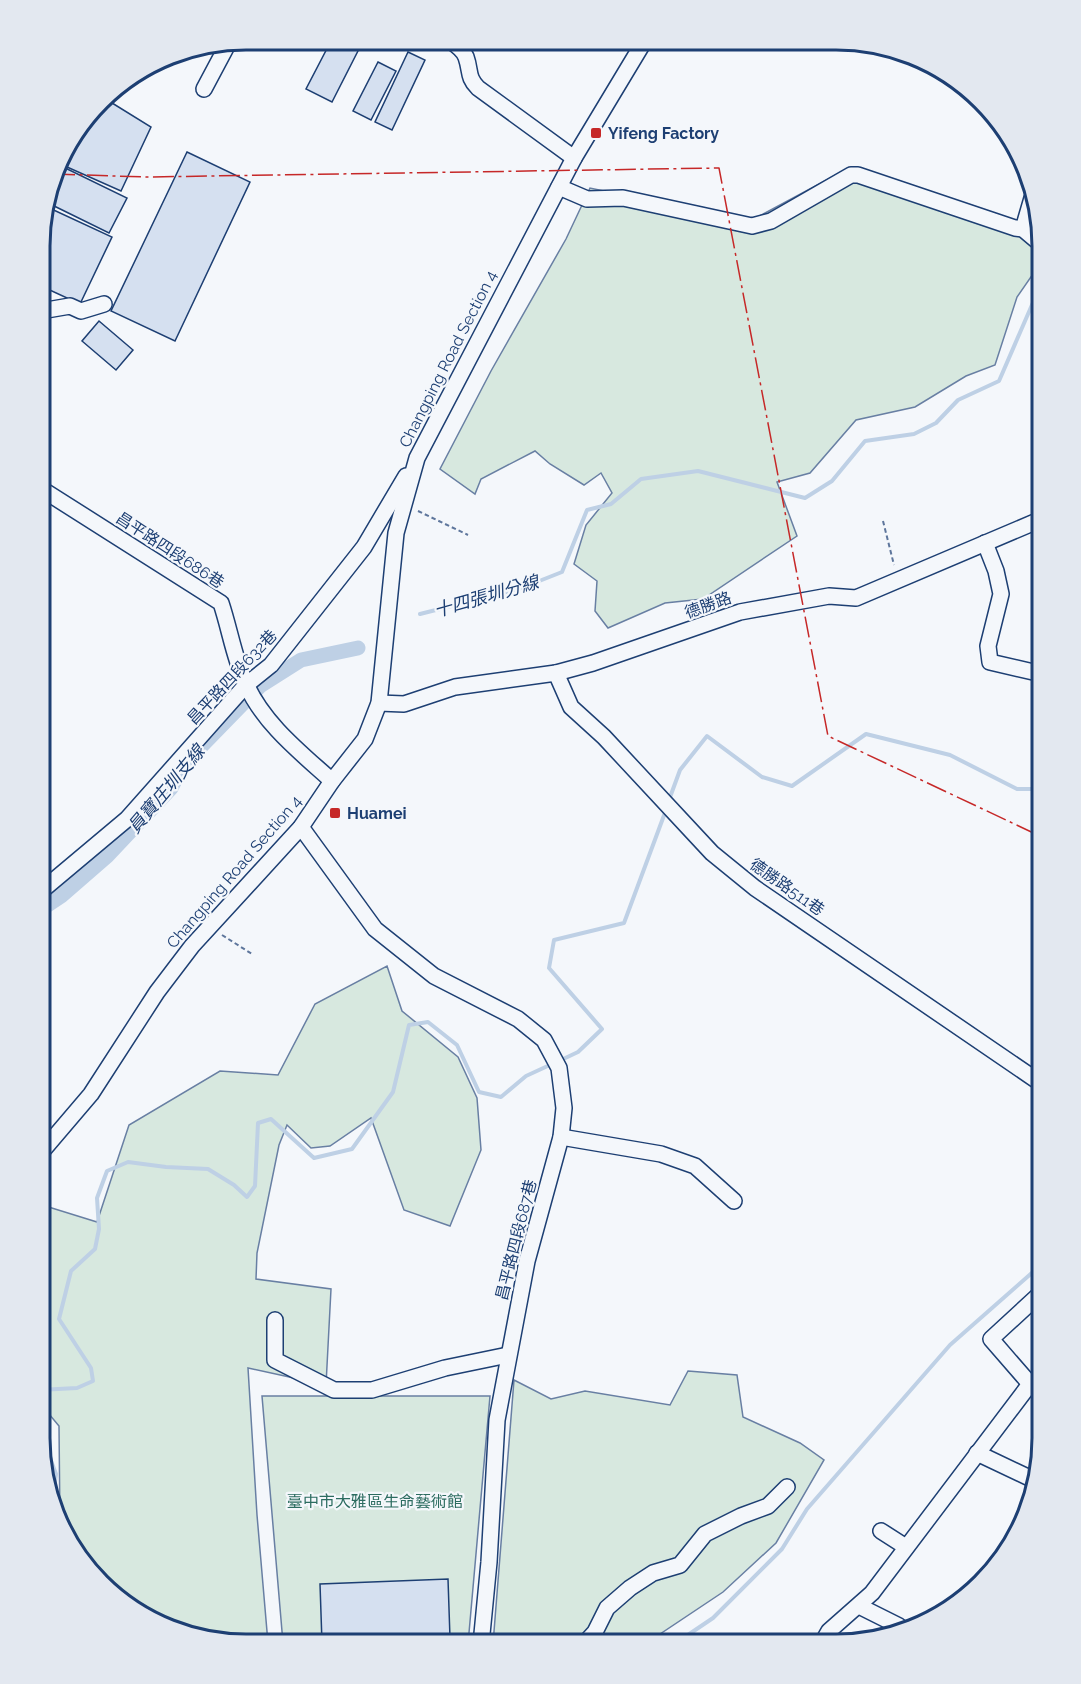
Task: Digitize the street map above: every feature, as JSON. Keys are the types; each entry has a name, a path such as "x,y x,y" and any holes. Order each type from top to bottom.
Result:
{"street":[{"path":"461,50 466,57 470,80 478,88 574,158"},
{"name":"Changping Road Section 4","path":"50,1143 98,1085 157,992 209,927 301,827 332,781 365,739 379,703 396,533 417,458 574,158 639,50"},
{"path":"204,89 224,51"},
{"path":"559,187 587,199 623,198 752,226 771,221 851,175 858,175 1023,229 1031,236"},
{"path":"1023,229 1028,210"},
{"path":"50,309 70,306 81,311 104,304"},
{"name":"昌平路四段632巷","path":"50,884 128,819 246,685 270,665 364,547 417,458"},
{"name":"昌平路四段686巷","path":"50,494 221,603 231,647 246,685 270,723 332,781"},
{"name":"德勝路","path":"379,703 404,704 454,687 556,673 593,663 740,612 829,596 856,598 1032,523"},
{"path":"985,543 996,571 1001,594 988,646 990,662 1032,672"},
{"name":"德勝路511巷","path":"556,673 571,707 604,737 712,853 755,888 1031,1077"},
{"name":"昌平路四段687巷","path":"301,827 375,929 434,976 518,1019 544,1040 559,1068 564,1108 561,1137 527,1261 497,1420 489,1562 482,1634"},
{"path":"561,1137 661,1154 695,1166 734,1201"},
{"path":"1031,1302 991,1339 1031,1381"},
{"path":"275,1320 275,1360 334,1390 372,1390 445,1368 508,1355"},
{"path":"827,1634 872,1593 977,1453 1031,1392"},
{"path":"977,1453 1028,1477"},
{"path":"593,1634 607,1608 630,1588 653,1573 680,1565 705,1533 768,1506 787,1487"},
{"path":"881,1531 906,1547"},
{"path":"859,1606 896,1625"}],"path":[{"path":"404,505 468,535"},
{"path":"884,521 897,580"},
{"path":"209,927 252,954"}],"green space":[{"path":"845,170 1020,232 1032,243 1032,275 1017,297 995,365 966,376 915,407 856,420 810,473 777,482 797,536 703,599 665,603 608,628 595,611 597,581 574,564 586,525 612,493 601,473 584,485 550,464 535,451 481,479 475,494 440,469 491,371 566,239 590,188 750,221"},
{"path":"387,966 402,1011 458,1057 477,1098 481,1150 450,1226 404,1210 371,1118 330,1146 311,1148 287,1125 279,1145 257,1253 256,1279 331,1289 326,1385 248,1368 267,1634 220,1633 171,1620 126,1594 90,1558 64,1513 60,1500 59,1426 50,1415 50,1207 97,1222 129,1125 220,1071 278,1075 315,1004"},
{"path":"688,1371 737,1375 743,1417 800,1443 824,1460 776,1543 723,1592 660,1634 494,1634 514,1380 551,1399 585,1391 670,1405"},
{"name":"臺中市大雅區生命藝術館","path":"262,1396 490,1396 469,1634 282,1634"}],"building":[{"path":"326,50 358,50 332,102 306,89"},
{"path":"408,52 425,60 392,130 375,122"},
{"path":"378,62 396,71 371,120 353,111"},
{"path":"111,103 151,127 121,191 66,167 90,126"},
{"path":"187,152 250,182 175,341 111,311"},
{"path":"65,168 127,198 109,233 54,206"},
{"path":"53,210 112,237 80,304 50,290"},
{"path":"99,321 133,350 116,370 82,341"},
{"path":"448,1579 450,1634 322,1634 320,1584"}],"waterway":[{"name":"十四張圳分線","path":"420,614 519,589 562,572 587,510 611,504 641,479 698,471 805,498 832,481 865,441 914,434 936,423 958,400 999,381 1032,305"},
{"name":"員寶庄圳支線","path":"50,903 107,856 171,788 183,765 260,686 301,660 358,648"},
{"path":"669,800 680,770 707,736 762,777 792,786 866,734 950,755 1017,789 1032,789"},
{"path":"559,1061 578,1052 602,1029 549,968 554,940 624,923 666,810"},
{"path":"50,1389 77,1388 93,1381 91,1368 59,1319 71,1271 95,1249 99,1229 97,1198 107,1171 128,1162 208,1169 234,1185 247,1197 255,1186 258,1123 271,1119 314,1158 352,1149 393,1092 409,1025 428,1022 457,1045 479,1092 501,1097 526,1076 552,1064"},
{"path":"689,1634 713,1618 782,1549 807,1509 950,1345 1031,1274"},
{"path":"51,1461 56,1474 55,1483"}],"power":[{"path":"63,174 147,177 719,168 828,736 1032,832"}],"place":[{"name":"Yifeng Factory","path":"596,133"},
{"name":"Huamei","path":"335,813"}]}
